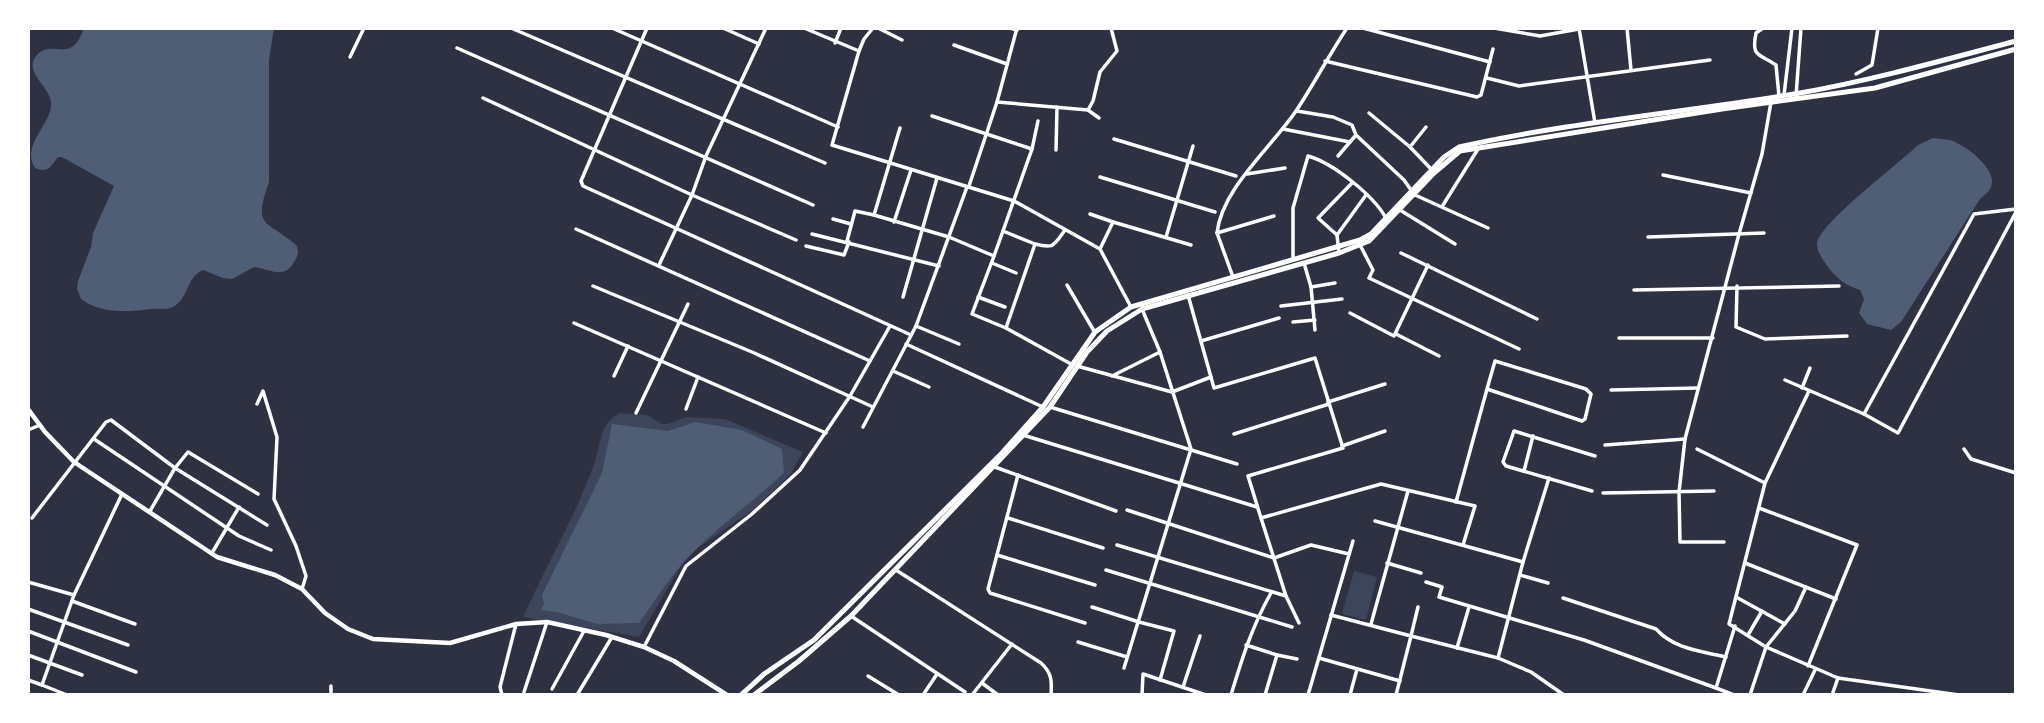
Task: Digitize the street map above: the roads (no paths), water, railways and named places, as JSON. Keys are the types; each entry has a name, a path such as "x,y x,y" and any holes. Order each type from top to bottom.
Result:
{"main road":[{"path":"1294,262 1338,250 1371,234 1460,149 1772,102 1869,80 2016,41"},
{"path":"1074,365 1098,337 1142,309 1294,262 1360,245 1377,234 1400,210 1444,157 1460,149 1595,123 1781,95 1796,96 1875,88 2016,49"},
{"path":"741,695 772,669 814,640 995,467 1047,407 1095,332 1131,307 1234,280"},
{"path":"759,694 851,616 1047,407"},
{"path":"772,669 777,677"}],"street":[{"path":"350,57 364,28"},
{"path":"511,28 825,163"},
{"path":"612,28 838,127"},
{"path":"647,28 580,181 583,186 911,335"},
{"path":"723,28 759,44"},
{"path":"659,265 766,28"},
{"path":"804,28 859,51"},
{"path":"835,43 841,28"},
{"path":"902,40 875,28 864,40 832,145 1014,201 1100,249 1131,307"},
{"path":"863,427 916,326 939,266 997,102 1017,29 1010,28"},
{"path":"1087,110 1093,101 1100,72 1117,51 1111,28"},
{"path":"1234,280 1217,233 1219,219 1245,174 1296,111 1347,28"},
{"path":"1363,28 1490,62"},
{"path":"1494,28 1540,36 1579,28 1595,123"},
{"path":"1626,28 1631,70"},
{"path":"1763,28 1755,35 1754,52 1776,65 1781,95"},
{"path":"1781,95 1792,28"},
{"path":"1796,96 1801,28"},
{"path":"1856,74 1872,65 1878,28"},
{"path":"954,45 1007,64"},
{"path":"457,48 813,205"},
{"path":"1325,61 1480,97 1493,49"},
{"path":"1487,78 1519,86 1710,60"},
{"path":"483,98 796,240"},
{"path":"997,102 1087,110 1099,118"},
{"path":"1724,542 1680,542 1679,492 1685,439 1762,153 1772,102"},
{"path":"1056,150 1057,107"},
{"path":"1296,111 1346,121 1352,125 1356,135 1404,180 1413,193 1488,228"},
{"path":"1369,113 1410,146 1432,170"},
{"path":"932,116 1032,149"},
{"path":"1038,121 1032,149 972,314 1006,328 1074,365 1172,392 1211,377"},
{"path":"1410,146 1426,127"},
{"path":"874,215 900,128"},
{"path":"1283,129 1350,142"},
{"path":"1338,156 1356,135"},
{"path":"1114,139 1237,176"},
{"path":"1166,237 1193,146"},
{"path":"1442,206 1479,148"},
{"path":"1294,262 1293,208 1308,156 1322,160 1352,183 1379,206 1386,218"},
{"path":"1245,174 1285,168"},
{"path":"894,222 912,170"},
{"path":"1662,174 1751,193"},
{"path":"1100,177 1215,212"},
{"path":"902,297 937,178"},
{"path":"1337,235 1318,218 1352,183"},
{"path":"1338,250 1337,235 1366,195"},
{"path":"1400,210 1455,244"},
{"path":"1864,414 1974,214 2016,210"},
{"path":"1785,380 1864,414 1898,433 2016,210"},
{"path":"806,246 844,255 855,211 949,237 994,256"},
{"path":"1090,214 1191,244"},
{"path":"1217,233 1275,216"},
{"path":"833,219 851,224"},
{"path":"1100,249 1113,222"},
{"path":"576,229 870,361"},
{"path":"1003,231 1049,247 1053,246 1065,230"},
{"path":"1648,237 1764,233"},
{"path":"813,234 939,266"},
{"path":"1006,328 1035,244"},
{"path":"1360,245 1373,270 1369,278 1519,349"},
{"path":"1401,253 1537,319"},
{"path":"1304,261 1311,286 1315,330"},
{"path":"992,263 1016,273"},
{"path":"1396,334 1428,265"},
{"path":"1311,286 1335,283"},
{"path":"1067,285 1095,332"},
{"path":"593,286 873,407"},
{"path":"1634,290 1725,286 1839,286"},
{"path":"1737,286 1737,327 1765,339 1847,336"},
{"path":"1188,295 1214,388 1315,358 1342,446"},
{"path":"978,297 1005,307"},
{"path":"1281,306 1342,299"},
{"path":"636,413 688,304"},
{"path":"1124,668 1191,449 1160,352 1142,309"},
{"path":"1350,313 1439,356"},
{"path":"1201,341 1279,318"},
{"path":"1293,322 1315,320"},
{"path":"574,323 826,433"},
{"path":"644,647 686,566 752,514 791,478 826,433 890,326"},
{"path":"916,326 959,344"},
{"path":"1619,338 1713,338"},
{"path":"906,344 1047,407 1237,464"},
{"path":"614,376 628,346"},
{"path":"1112,376 1160,352"},
{"path":"1456,502 1486,389 1495,361 1586,388 1591,394 1585,419 1582,421 1486,389"},
{"path":"1802,388 1810,368"},
{"path":"893,370 929,387"},
{"path":"686,409 698,377"},
{"path":"1234,434 1385,384"},
{"path":"1611,390 1698,388"},
{"path":"257,404 263,391 277,437 274,499 296,546 306,576 302,590"},
{"path":"1809,391 1765,483 1730,624 1766,647 1838,678 1959,695"},
{"path":"28,409 74,462 212,553 237,564 275,575 302,590 348,629 373,639 450,643 516,624 547,622 644,647 674,661 727,695"},
{"path":"32,518 106,422 111,420 175,468 267,525"},
{"path":"28,430 40,425"},
{"path":"1299,623 1286,596 1248,476 1343,448 1342,446 1385,431"},
{"path":"1592,491 1504,465 1503,462 1512,432 1595,456"},
{"path":"1023,435 1257,507"},
{"path":"1524,471 1533,436"},
{"path":"94,439 227,528 271,550"},
{"path":"1605,445 1685,439"},
{"path":"1964,449 1970,459 2016,473"},
{"path":"1697,450 1765,483"},
{"path":"150,510 175,468 188,452 258,494"},
{"path":"995,467 1116,510"},
{"path":"1018,475 988,589 990,593 1085,624"},
{"path":"1498,658 1523,562 1549,478"},
{"path":"1261,518 1381,484 1475,506 1463,545"},
{"path":"1371,624 1408,491"},
{"path":"1603,493 1714,491"},
{"path":"42,685 74,595 121,494"},
{"path":"212,553 239,507"},
{"path":"1759,508 1857,545 1808,666"},
{"path":"1127,510 1274,558 1311,545 1349,554"},
{"path":"1007,518 1103,548"},
{"path":"1376,522 1523,562"},
{"path":"1308,695 1353,541"},
{"path":"1117,545 1286,596"},
{"path":"997,555 1095,585"},
{"path":"1387,563 1421,573"},
{"path":"1745,563 1836,599"},
{"path":"894,568 1049,670 1051,695"},
{"path":"1106,570 1292,627"},
{"path":"1520,575 1548,583"},
{"path":"28,582 74,595"},
{"path":"1426,582 1442,587 1440,597 1584,640 1734,695"},
{"path":"1750,695 1766,647 1795,611 1807,587"},
{"path":"1231,695 1257,617 1272,592"},
{"path":"1736,597 1785,624"},
{"path":"1563,598 1656,629 1667,641 1676,645 1726,657"},
{"path":"72,601 135,624"},
{"path":"1092,607 1174,631 1160,680"},
{"path":"1396,695 1418,607"},
{"path":"1457,649 1469,607"},
{"path":"28,608 128,645"},
{"path":"1748,635 1762,611"},
{"path":"1331,615 1498,658 1531,672 1564,695"},
{"path":"851,616 965,692"},
{"path":"523,692 547,622"},
{"path":"502,695 500,687 516,624"},
{"path":"1716,688 1735,626"},
{"path":"28,631 136,672"},
{"path":"552,689 584,631"},
{"path":"1183,687 1200,636"},
{"path":"577,695 612,638"},
{"path":"1078,642 1127,657"},
{"path":"972,695 1012,644"},
{"path":"1246,645 1297,659"},
{"path":"1265,695 1277,654"},
{"path":"28,655 82,675"},
{"path":"1319,658 1400,681"},
{"path":"1350,695 1357,669"},
{"path":"1803,695 1815,670"},
{"path":"923,695 937,674"},
{"path":"1142,695 1143,674 1206,695"},
{"path":"868,676 899,695"},
{"path":"1832,695 1838,678"},
{"path":"28,680 67,695"},
{"path":"982,683 998,695"},
{"path":"331,686 331,695"}]}
